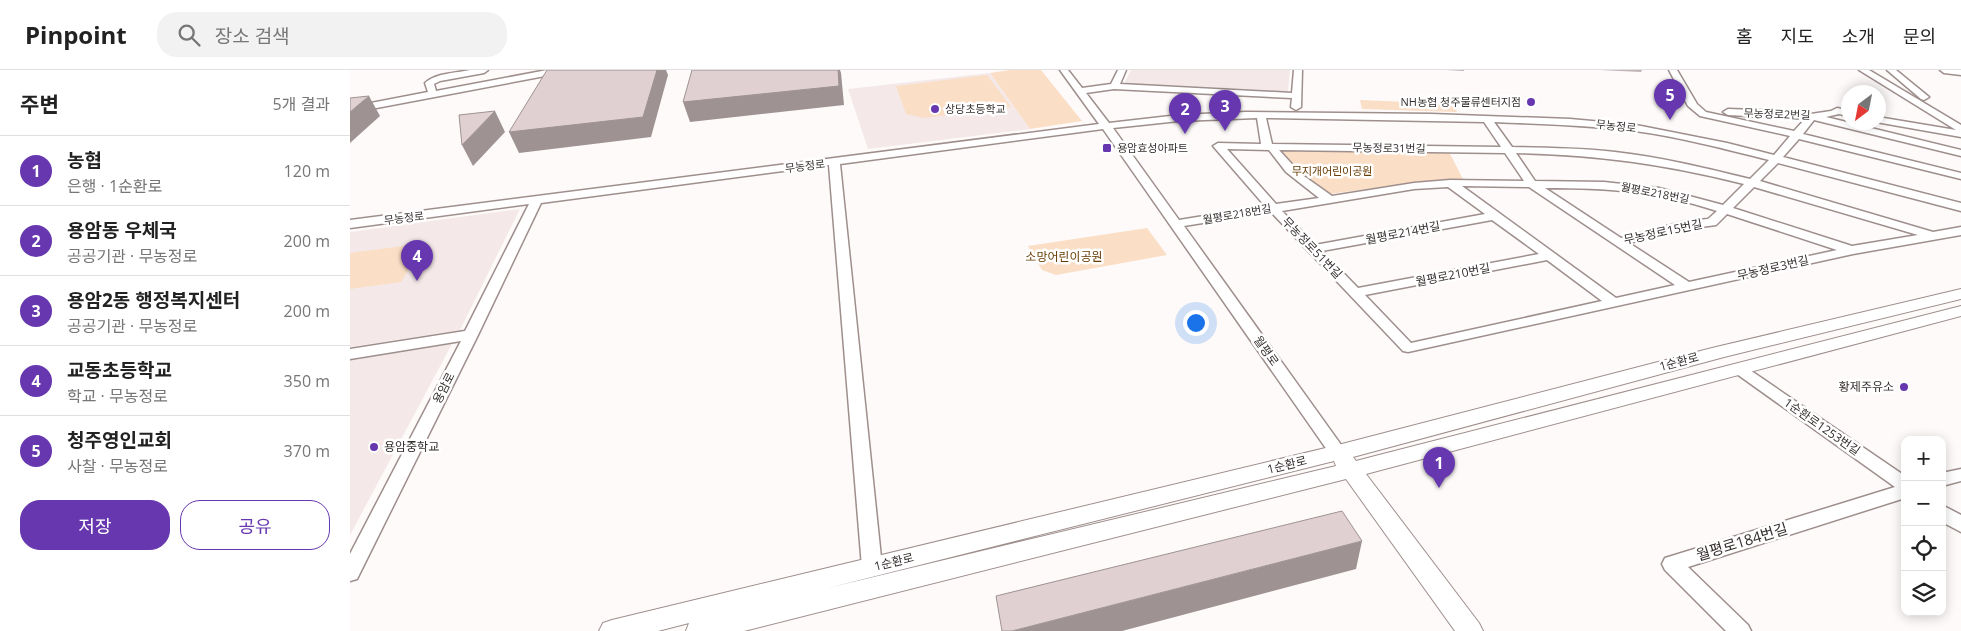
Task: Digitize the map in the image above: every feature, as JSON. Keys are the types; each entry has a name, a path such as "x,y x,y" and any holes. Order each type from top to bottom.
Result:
{"street":[{"path":"433,94 429,83 437,79 484,70"},
{"path":"350,110 557,70"},
{"name":"월평로","path":"1064,70 1106,126 1344,461 1470,631"},
{"path":"1114,86 1122,70"},
{"path":"1296,116 1298,70"},
{"path":"1673,70 1693,106 1704,114"},
{"path":"1863,70 1961,129"},
{"path":"1891,70 1924,97"},
{"path":"1944,70 1961,72"},
{"path":"1080,91 1114,86 1297,96"},
{"name":"무농정로2번길","path":"1704,114 1720,112 1780,114 1812,118 1817,115 1841,112"},
{"name":"무농정로2번길","path":"1704,114 1961,176"},
{"path":"1261,115 1270,146 1278,157 1292,172 1329,199"},
{"name":"무농정로","path":"350,224 1106,126 1179,118 1261,115 1487,119 1570,122 1636,128 1686,136 1961,207"},
{"path":"1812,118 1961,153"},
{"name":"무농정로15번길","path":"1618,242 1686,225 1712,222 1752,183 1812,118"},
{"path":"1487,119 1532,184 1687,287"},
{"path":"1886,121 1961,134"},
{"name":"무농정로31번길","path":"1218,146 1571,151 1615,154 1689,166 1752,183"},
{"name":"무농정로51번길","path":"1218,146 1274,208 1408,348"},
{"path":"834,162 872,567"},
{"path":"1450,183 1614,303"},
{"name":"월평로218번길","path":"1176,224 1414,186 1450,183 1628,186 1667,193 1853,250"},
{"name":"무농정로3번길","path":"1752,183 1932,235"},
{"name":"용암로","path":"350,573 471,335 536,201"},
{"name":"월평로214번길","path":"1314,249 1493,216"},
{"name":"무농정로3번길","path":"1408,348 1853,250 1961,231"},
{"name":"월평로210번길","path":"1356,293 1549,256"},
{"name":"1순환로","path":"699,631 1344,461 1719,352 1961,294"},
{"name":"1순환로","path":"612,631 872,567 1344,461 1739,369 1961,311"},
{"path":"350,354 471,335"},
{"name":"1순환로1253번길","path":"1739,369 1901,482"},
{"path":"1946,479 1961,475"},
{"name":"월평로184번길","path":"1740,631 1672,564 1901,492"},
{"path":"1946,515 1961,525"}],"shaded area":[{"path":"1131,70 1290,70 1288,92 1281,94 1130,85 1125,82"},
{"name":"상당초등학교","path":"990,73 1030,129 868,149 848,89"},
{"path":"520,209 460,330 350,347 350,232"},
{"name":"용암중학교","path":"453,342 350,535 350,359"}],"green space":[{"path":"1010,70 1041,70 1082,121 1030,129 990,73"},
{"path":"987,75 1011,107 924,118 906,114 896,86"},
{"path":"1360,100 1454,104 1457,112 1362,109"},
{"name":"무지개어린이공원","path":"1278,149 1448,150 1464,181 1391,186 1329,194 1308,182"},
{"name":"소망어린이공원","path":"1147,228 1167,255 1056,275 1042,270 1028,246"},
{"path":"425,243 401,282 350,289 350,253"}],"building":[{"path":"547,70 657,70 643,117 509,132"},
{"path":"692,70 838,70 839,86 683,102"},
{"path":"369,96 350,112 350,98"},
{"path":"495,111 462,145 459,115"},
{"path":"1342,511 1362,541 1012,631 1002,631 996,596"}],"place":[{"name":"NH농협 청주물류센터지점","path":"1531,102"},
{"name":"상당초등학교","path":"935,109"},
{"name":"청주영인교회","path":"1670,120"},
{"name":"용암2동 행정복지센터","path":"1225,131"},
{"name":"용암동 우체국","path":"1185,134"},
{"name":"용암효성아파트","path":"1107,148"},
{"name":"교동초등학교","path":"417,281"},
{"name":"황제주유소","path":"1904,387"},
{"name":"용암중학교","path":"374,447"},
{"name":"농협","path":"1439,488"}]}
